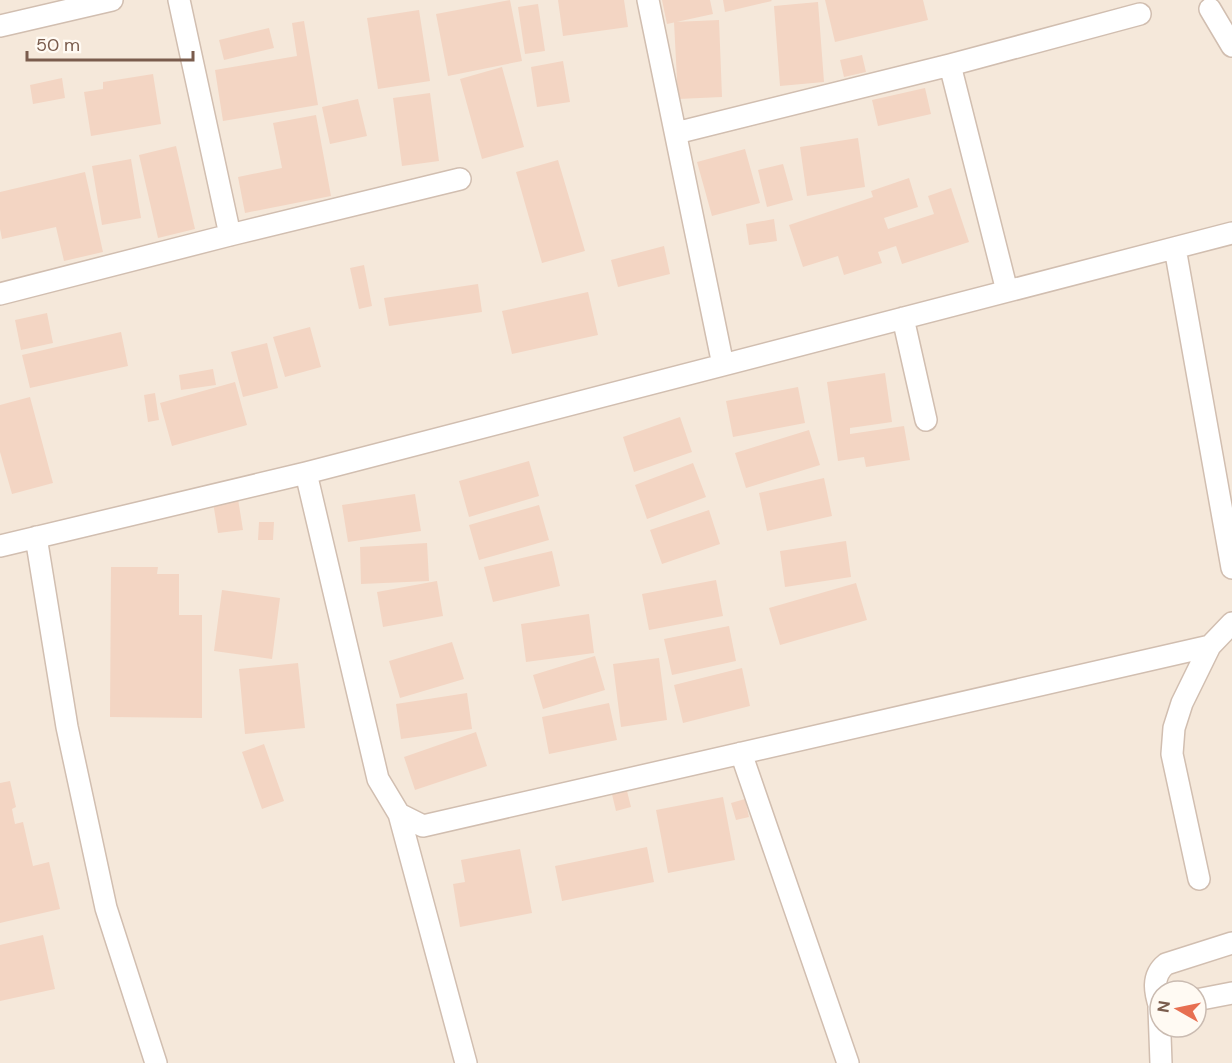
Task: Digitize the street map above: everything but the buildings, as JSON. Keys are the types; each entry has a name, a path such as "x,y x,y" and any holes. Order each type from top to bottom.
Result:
{"street":[{"path":"0,26 112,0"},
{"path":"179,0 230,235"},
{"path":"648,0 723,365"},
{"path":"1210,9 1232,46"},
{"path":"676,133 950,65 1140,14"},
{"path":"950,65 1007,291"},
{"path":"0,294 460,179"},
{"path":"0,546 306,472 1232,233"},
{"path":"1175,248 1232,568"},
{"path":"903,318 926,420"},
{"path":"306,472 378,779 399,814 466,1063"},
{"path":"36,537 67,727 106,908 156,1063"},
{"path":"1199,879 1172,754 1174,728 1182,703 1210,646 1232,623"},
{"path":"399,814 423,826 1210,646"},
{"path":"741,753 848,1063"},
{"path":"1154,979 1158,970 1166,964 1232,943"},
{"path":"1208,998 1232,993"},
{"path":"1161,1039 1161,1063"}],"shaded area":[{"path":"0,0 1232,0 1232,1063 0,1063"}]}
